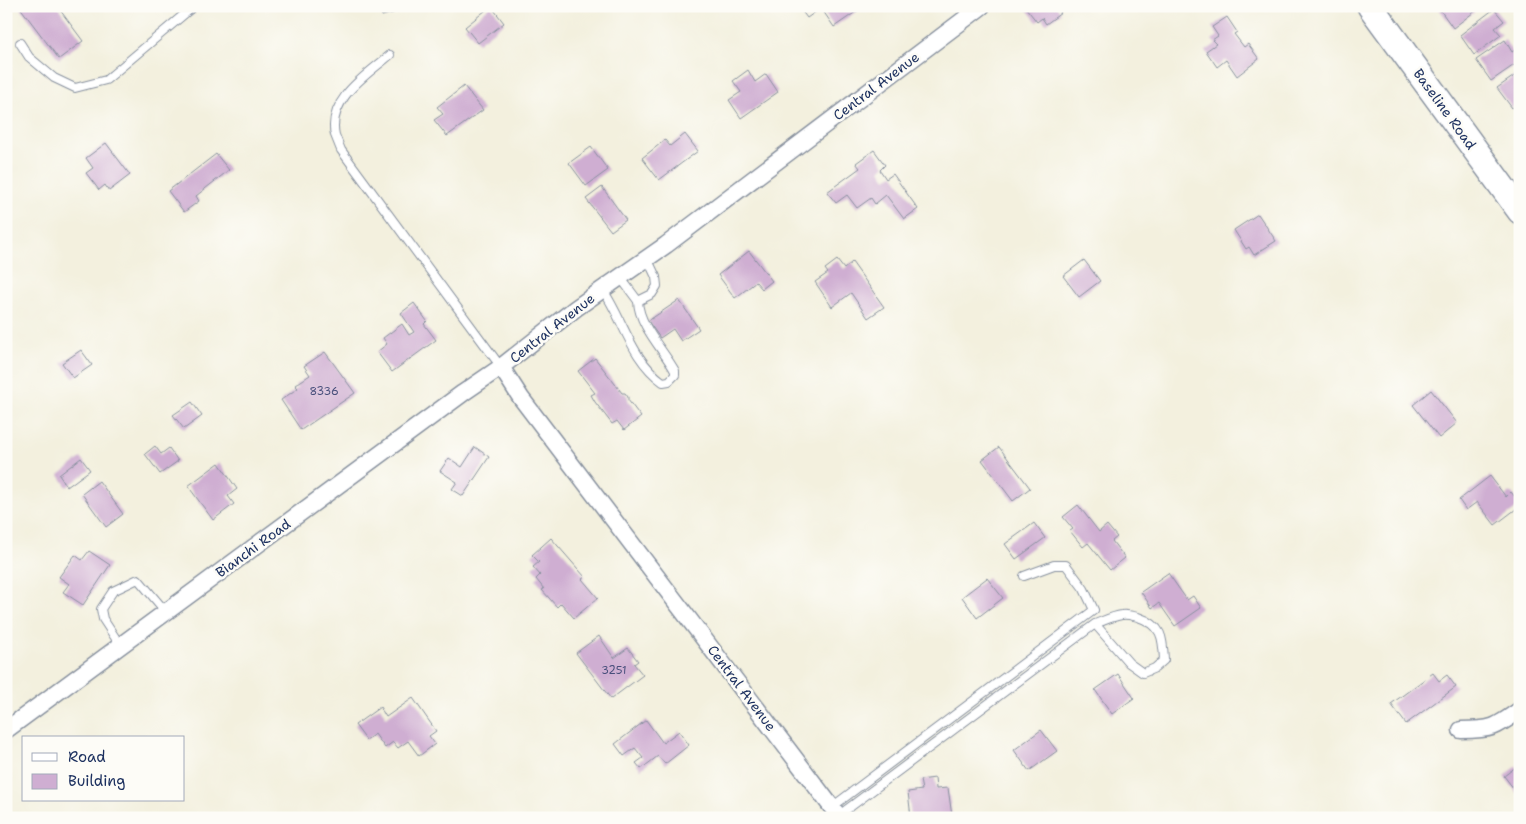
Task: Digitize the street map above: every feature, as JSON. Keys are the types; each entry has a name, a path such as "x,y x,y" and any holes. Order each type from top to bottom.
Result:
{"main road":[{"name":"Baseline Road","path":"1370,6 1517,203"}],"street":[{"name":"Central Avenue","path":"837,813 525,404 501,368 602,290 982,6"},
{"name":"Bianchi Road","path":"6,730 463,393 501,368"},
{"path":"1461,730 1485,730 1499,725 1520,710"}],"lane":[{"path":"20,43 29,58 54,78 75,88 106,80 194,6"},
{"path":"390,54 351,89 339,104 335,117 335,134 341,150 501,368"},
{"path":"638,301 652,294 658,286 647,258"},
{"path":"602,290 608,298 632,347 645,367 663,382 669,381 675,375 675,371 643,322 638,311 638,301 620,277"},
{"path":"837,813 1094,610 1084,589 1066,565 1054,565 1024,576"},
{"path":"120,645 103,619 101,609 113,591 138,579 166,612"},
{"path":"837,813 1095,624 1122,615 1132,615 1150,621 1158,630 1164,644 1164,660 1155,668 1143,673 1128,663 1095,624"}],"building":[{"path":"19,6 57,6 83,41 59,59"},
{"path":"380,6 399,6 400,11 382,16"},
{"path":"491,6 504,23 478,43 465,27"},
{"path":"798,6 858,6 860,9 834,27 821,8 807,18"},
{"path":"1027,6 1056,6 1061,13 1046,24 1042,18 1037,22 1026,8"},
{"path":"1439,6 1482,6 1453,28"},
{"path":"1494,9 1504,21 1495,28 1501,35 1474,55 1460,35"},
{"path":"1227,17 1237,32 1234,34 1244,47 1248,44 1259,59 1237,76 1226,60 1217,67 1206,51 1216,44 1212,40 1218,36 1212,27"},
{"path":"1505,40 1512,52 1520,47 1520,61 1491,81 1476,60"},
{"path":"748,70 755,82 766,74 778,92 741,118 729,100 741,92 733,81"},
{"path":"1520,72 1520,103 1512,108 1497,88"},
{"path":"464,86 483,110 447,136 434,120 443,114 437,107"},
{"path":"685,134 698,151 659,180 642,158 665,140 670,146"},
{"path":"106,143 130,175 109,191 105,185 99,190 86,173 93,168 86,158"},
{"path":"591,147 608,170 586,186 569,163"},
{"path":"874,150 885,165 880,170 886,179 893,174 918,209 904,219 886,195 875,204 871,198 857,208 847,195 836,203 827,192 860,168 856,163"},
{"path":"216,154 229,170 196,196 199,201 184,212 168,191"},
{"path":"602,187 626,220 611,231 586,199"},
{"path":"1258,214 1276,241 1254,255 1249,247 1246,249 1234,230"},
{"path":"749,251 772,281 762,289 756,282 735,298 718,275"},
{"path":"837,260 844,269 852,262 884,307 868,318 851,293 832,307 815,282 828,273 825,269"},
{"path":"1084,260 1100,281 1079,297 1063,276"},
{"path":"679,300 699,329 681,341 673,329 660,338 648,321"},
{"path":"414,303 427,321 424,324 436,340 392,372 377,352 387,344 383,338 402,324 409,335 414,332 401,313"},
{"path":"81,350 92,365 73,378 62,363"},
{"path":"325,352 355,393 301,430 281,400 298,388 295,385 310,375 304,366"},
{"path":"595,358 622,393 625,393 641,417 624,430 617,421 612,424 591,395 595,393 578,371"},
{"path":"1431,390 1457,423 1439,438 1413,405"},
{"path":"192,402 202,416 184,429 173,415"},
{"path":"155,446 161,454 169,448 178,461 160,474 145,454"},
{"path":"475,447 489,457 463,496 452,489 457,482 440,471 449,458 462,467"},
{"path":"999,447 1030,488 1013,501 982,460"},
{"path":"81,458 90,470 67,487 59,475"},
{"path":"219,463 237,489 228,496 234,504 213,520 188,486"},
{"path":"1490,476 1506,497 1511,492 1520,503 1520,506 1495,525 1477,502 1466,510 1459,500"},
{"path":"99,481 123,514 106,527 82,494"},
{"path":"1078,505 1099,532 1107,525 1117,537 1112,541 1125,558 1110,570 1088,543 1083,547 1070,531 1073,529 1063,517"},
{"path":"1034,523 1045,538 1016,559 1005,544"},
{"path":"551,538 585,577 582,579 598,598 574,618 561,603 557,607 542,590 544,589 536,579 540,575 533,567 539,562 532,555"},
{"path":"89,551 110,565 83,605 63,592 69,584 59,577 75,555 82,560"},
{"path":"1168,573 1187,600 1193,596 1201,608 1175,626 1159,603 1152,608 1141,592"},
{"path":"987,578 1003,598 977,618 962,597"},
{"path":"599,636 614,658 628,648 638,661 634,664 643,675 611,699 576,653"},
{"path":"1433,673 1439,681 1447,675 1456,687 1406,724 1391,704"},
{"path":"1118,674 1134,698 1112,714 1095,690"},
{"path":"413,698 436,731 429,736 435,744 419,756 408,741 398,748 393,742 385,748 375,734 366,740 355,725 380,707 386,717"},
{"path":"646,720 663,743 679,731 689,745 665,764 658,756 641,769 636,763 643,758 635,748 624,756 615,744"},
{"path":"1041,730 1057,751 1029,771 1014,750"},
{"path":"1520,764 1520,797 1504,776"},
{"path":"935,778 936,789 948,788 952,816 911,817 908,792 922,790 920,780"}]}
